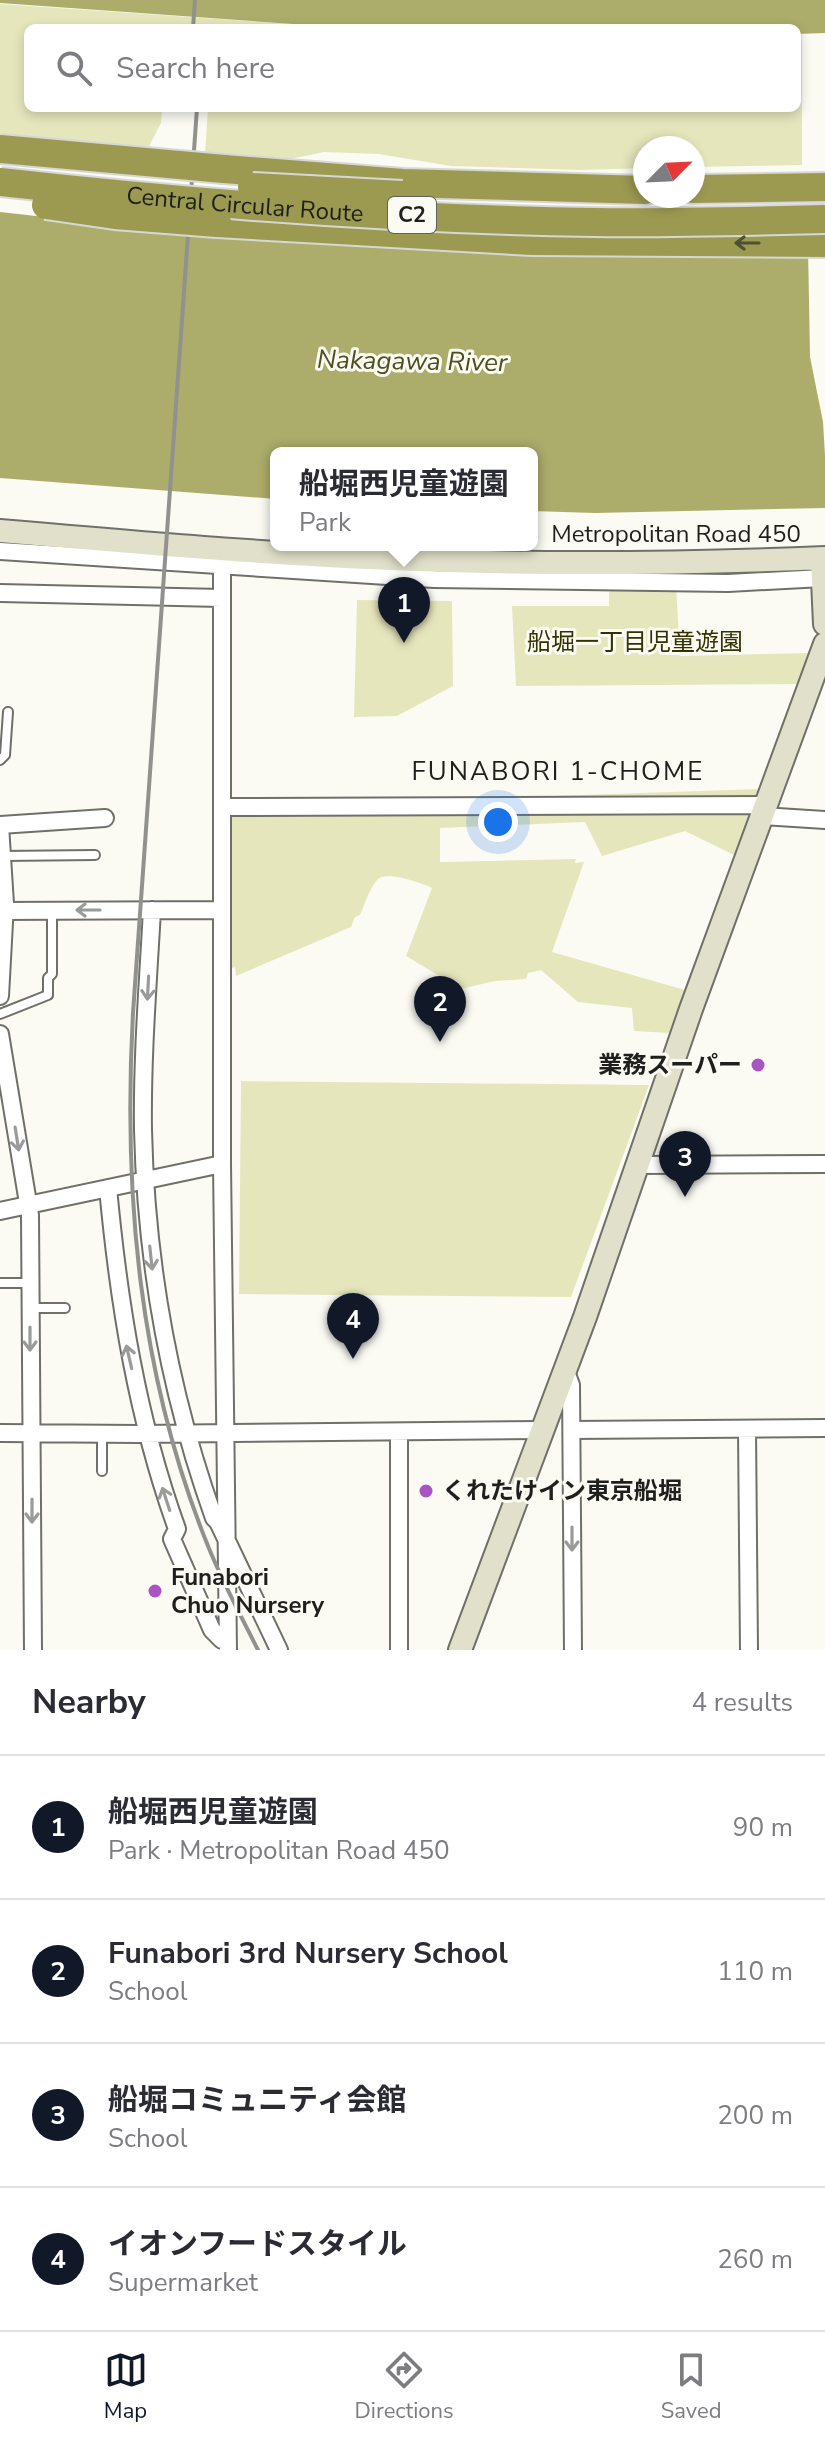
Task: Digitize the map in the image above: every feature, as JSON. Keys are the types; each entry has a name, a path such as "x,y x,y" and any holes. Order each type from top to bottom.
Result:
{"highway":[{"path":"0,149 403,183 633,190"},
{"name":"Central Circular Route","path":"0,164 216,185 492,201 825,201"},
{"name":"Central Circular Route","path":"0,182 233,205 484,219 624,222 825,219"},
{"path":"705,189 825,187"},
{"path":"0,199 115,215 297,229 607,243 825,243"}],"street":[{"name":"Metropolitan Road 450","path":"0,531 270,551"},
{"path":"0,551 434,579 728,583 823,565 825,624"},
{"name":"Metropolitan Road 450","path":"275,551 448,561 823,565"},
{"path":"222,567 222,1164 228,1645"},
{"path":"0,593 221,598"},
{"path":"460,1650 639,1165 691,1009 823,660"},
{"path":"222,807 764,811 825,820"},
{"path":"0,996 0,825 105,818"},
{"path":"152,910 143,1075 145,1180 152,1270 164,1344 185,1433 214,1518 279,1650"},
{"path":"2,911 222,910"},
{"path":"0,1034 28,1205 33,1650"},
{"path":"0,1211 222,1164"},
{"path":"639,1165 825,1164"},
{"path":"108,1188 120,1305 147,1433 177,1529 172,1539 212,1630 228,1645"},
{"path":"565,1369 571,1385 573,1650"},
{"path":"572,1430 825,1428"},
{"path":"0,1433 542,1430"},
{"path":"747,1430 749,1650"},
{"path":"399,1432 399,1650"}],"lane":[{"path":"0,760 5,755 8,712"},
{"path":"2,856 95,855"},
{"path":"0,1014 48,995 48,978 52,974 52,911"},
{"path":"0,1283 30,1283"},
{"path":"30,1308 65,1308"},
{"path":"102,1434 102,1471"}],"green space":[{"path":"0,4 291,24 24,24 24,112 162,112 161,123 146,152 0,139"},
{"path":"802,34 802,165 705,167 705,136 633,136 633,168 451,166 379,154 324,152 285,160 205,154 208,112 801,112"},
{"name":"船堀一丁目児童遊園","path":"676,586 680,656 811,653 804,684 516,686 512,606 609,606 609,587"},
{"path":"357,600 452,601 453,686 397,716 354,717"},
{"path":"760,789 734,855 685,831 602,856 585,822 440,828 440,862 576,859 575,863 584,862 552,952 685,990 670,1033 634,1031 632,1008 578,1002 541,970 528,973 526,979 495,981 456,990 456,983 406,956 432,888 395,877 377,880 351,927 236,976 235,967 222,972 222,807"},
{"path":"241,1081 649,1085 571,1297 239,1294"}],"water":[{"path":"0,0 825,0 825,33 801,34 801,24 293,24 0,3"},
{"name":"Nakagawa River","path":"0,212 189,233 825,251 825,508 595,513 538,511 538,447 270,447 270,499 0,478"}],"pier":[{"path":"808,247 825,247 825,456 823,422 810,357"}],"railway":[{"path":"193,24 195,0"},
{"path":"197,112 133,1013 131,1149 141,1284 151,1350 166,1416 208,1546 258,1650"}],"place":[{"name":"船堀西児童遊園","path":"404,643"},
{"name":"Funabori 3rd Nursery School","path":"440,1042"},
{"name":"業務スーパー","path":"758,1065"},
{"name":"船堀コミュニティ会館","path":"685,1197"},
{"name":"イオンフードスタイル","path":"353,1359"},
{"name":"くれたけイン東京船堀","path":"426,1491"},
{"name":"Funabori Chuo Nursery","path":"155,1591"}],"district":[{"name":"FUNABORI 1-CHOME","path":"558,771"}]}
